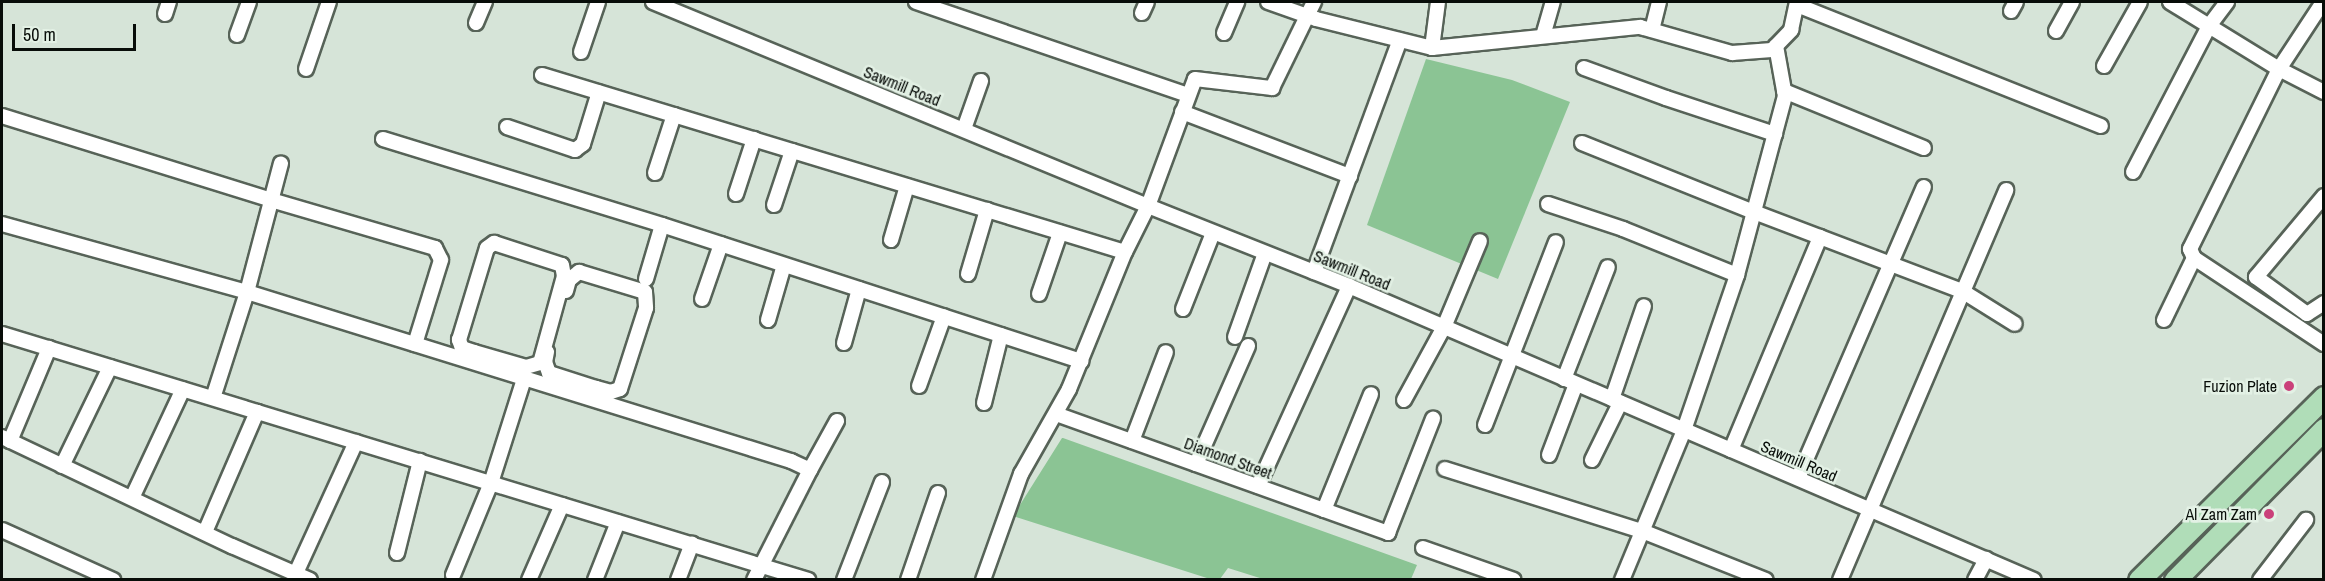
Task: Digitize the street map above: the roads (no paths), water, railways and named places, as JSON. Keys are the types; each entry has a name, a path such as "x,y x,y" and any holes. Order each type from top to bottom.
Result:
{"main road":[{"path":"2139,579 2324,397"},
{"path":"2175,579 2324,429"}],"street":[{"path":"237,35 249,2"},
{"path":"306,69 329,2"},
{"path":"476,23 485,2"},
{"path":"581,52 598,2"},
{"name":"Sawmill Road","path":"653,2 1213,233 1349,286 2034,579"},
{"path":"916,2 1188,95"},
{"path":"1224,33 1237,2"},
{"path":"1268,2 1309,16 1431,48 1640,27 1732,53 1772,50 1791,30 1797,3 2101,126"},
{"path":"983,579 1021,474 1056,414 1081,361 1125,252 1148,206 1195,79 1272,88 1314,2"},
{"path":"1431,48 1438,2"},
{"path":"1543,36 1553,2"},
{"path":"1652,30 1659,2"},
{"path":"2056,30 2072,2"},
{"path":"2104,66 2140,2"},
{"path":"2170,2 2279,69 2324,92"},
{"path":"2133,172 2209,26 2227,2"},
{"path":"2324,2 2279,69 2190,249 2194,258 2324,344"},
{"path":"1314,272 1400,40"},
{"path":"1622,579 1684,430 1737,275 1775,134 1784,91 1776,46"},
{"path":"1584,68 1775,134"},
{"path":"542,75 1125,252"},
{"path":"963,129 981,81"},
{"path":"1784,91 1924,148"},
{"path":"507,127 575,150 583,144 599,92"},
{"path":"1182,112 1350,176"},
{"path":"655,173 674,115"},
{"path":"2,116 271,200 435,248 441,260 415,344"},
{"path":"383,139 662,225 1081,361"},
{"path":"736,194 754,139"},
{"path":"1582,143 1754,212 1962,291 2015,324"},
{"path":"774,206 792,151"},
{"path":"213,398 248,292 281,163"},
{"path":"891,240 907,186"},
{"path":"1798,478 1924,187"},
{"path":"1843,578 1869,509 2006,190"},
{"path":"2324,196 2256,277 2307,314 2324,303"},
{"path":"1548,204 1623,229 1737,275"},
{"path":"968,274 987,210"},
{"path":"2,224 248,292 415,344 472,356 526,367 540,363 564,276 561,265 494,243 487,248 459,340 462,348 472,356 524,378 595,393 620,390 646,308 645,292 579,272 569,280 544,362 549,372 595,393 791,461 810,470"},
{"path":"646,279 662,225"},
{"path":"1039,294 1060,233"},
{"path":"1184,309 1213,233"},
{"path":"1731,450 1820,237"},
{"path":"1404,400 1444,327 1480,241"},
{"path":"1485,425 1514,357 1556,242"},
{"path":"702,299 721,244"},
{"path":"1235,337 1265,253"},
{"path":"2164,320 2194,258"},
{"path":"768,320 784,265"},
{"path":"1549,456 1570,381 1608,267"},
{"path":"1258,486 1349,286"},
{"path":"844,344 859,289"},
{"path":"1592,460 1616,401 1644,306"},
{"path":"918,386 944,316"},
{"path":"2,334 808,579"},
{"path":"984,403 1001,335"},
{"path":"1196,464 1248,346"},
{"path":"49,348 6,439 310,579"},
{"path":"1132,441 1166,352"},
{"path":"62,466 110,367"},
{"path":"453,575 491,483 524,378"},
{"path":"132,498 183,389"},
{"path":"1324,510 1371,394"},
{"path":"205,532 257,412"},
{"name":"Diamond Street","path":"1056,414 1388,533 1433,419"},
{"path":"754,579 837,421"},
{"path":"296,573 356,442"},
{"path":"397,553 420,461"},
{"path":"1445,469 1642,531 1766,579"},
{"path":"844,579 882,482"},
{"path":"908,579 938,492"},
{"path":"529,579 562,505"},
{"path":"2260,579 2306,520"},
{"path":"595,579 618,522"},
{"path":"2,530 113,579"},
{"path":"678,579 692,544"},
{"path":"1423,548 1514,579"},
{"path":"1975,579 1986,559"}],"place":[{"name":"Fuzion Plate","path":"2289,386"},
{"name":"Al Zam Zam","path":"2269,514"}]}
